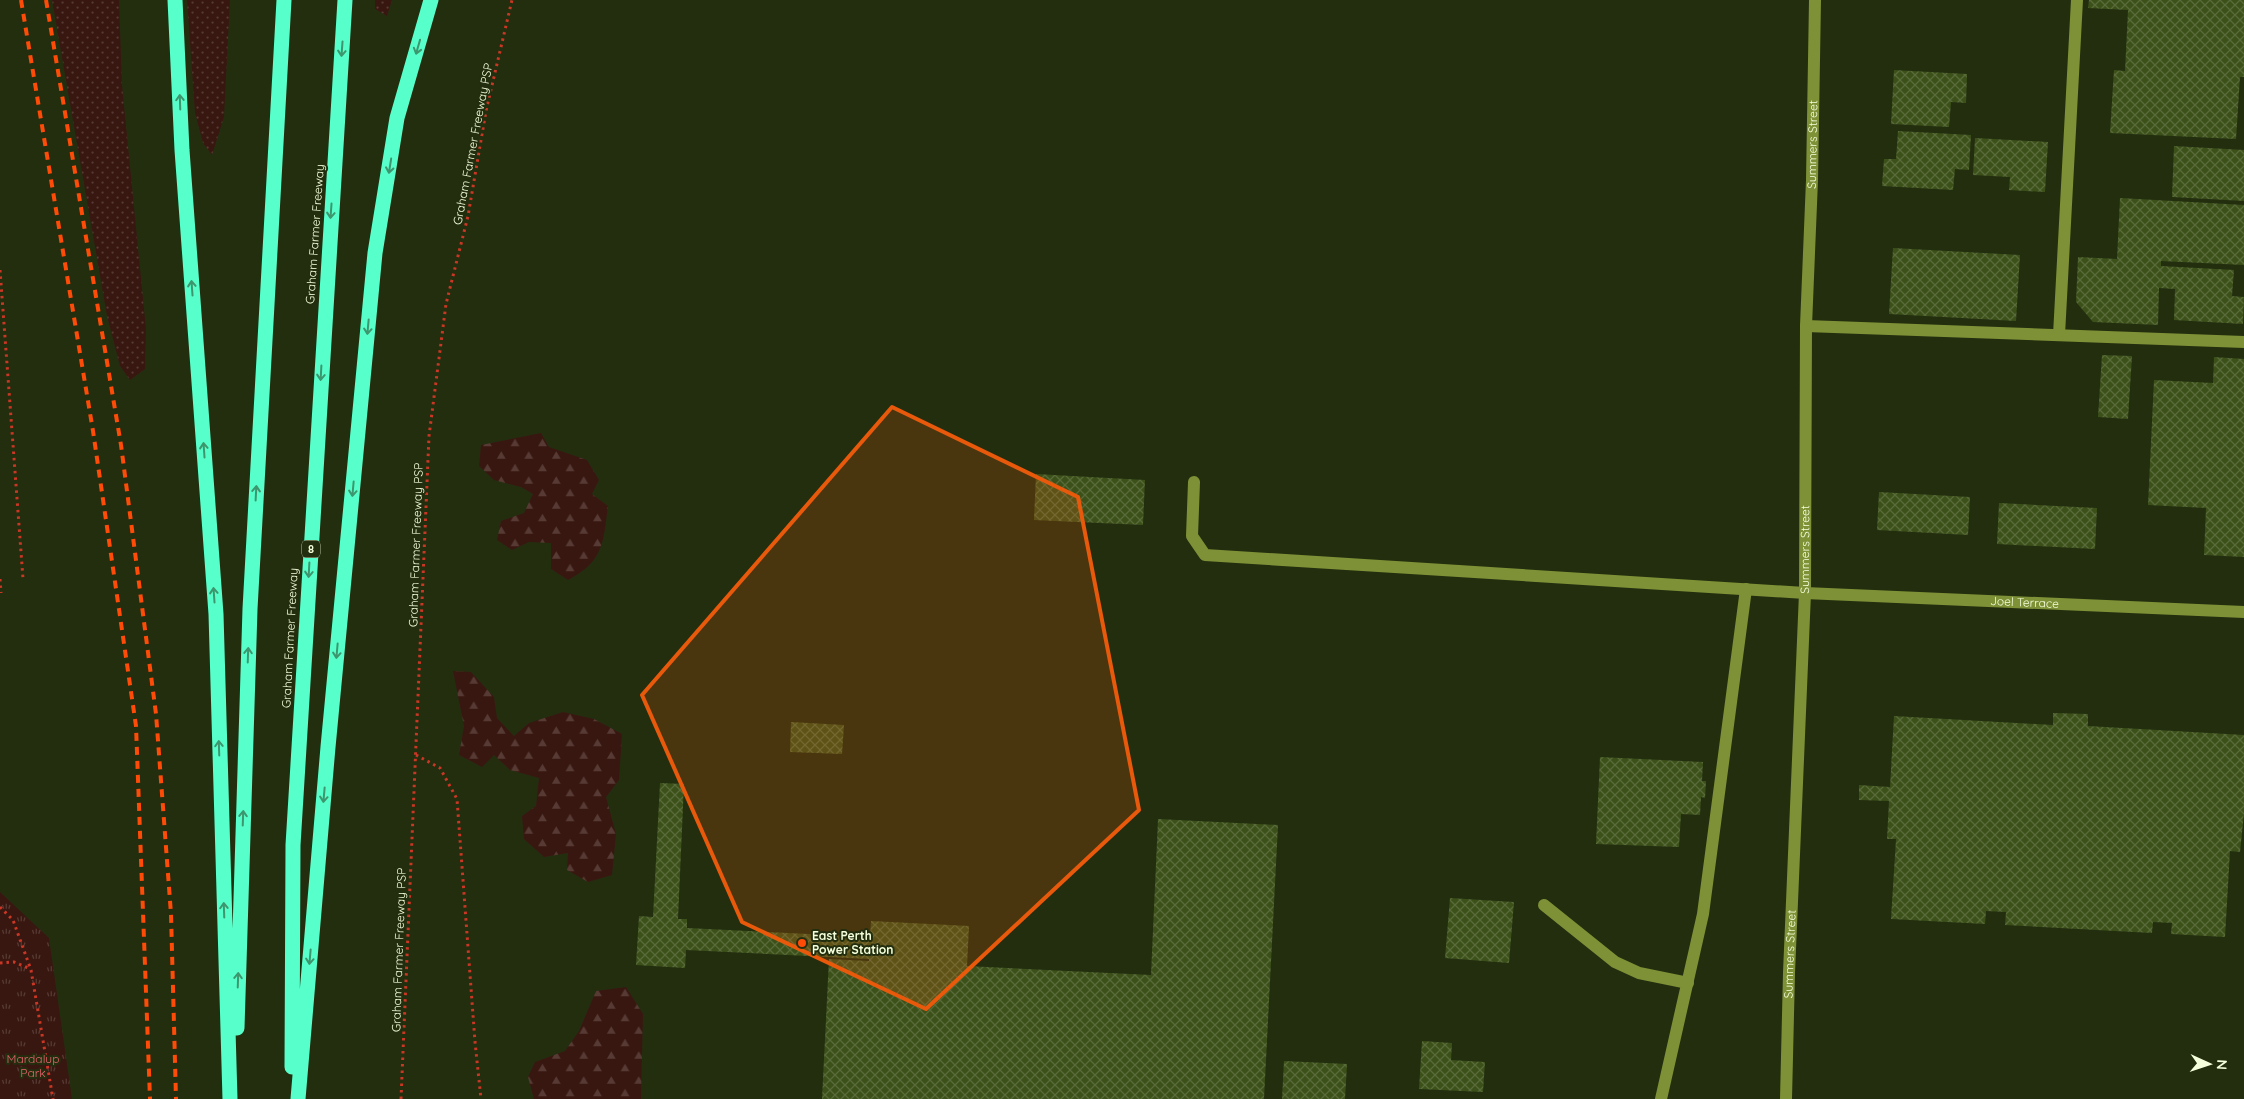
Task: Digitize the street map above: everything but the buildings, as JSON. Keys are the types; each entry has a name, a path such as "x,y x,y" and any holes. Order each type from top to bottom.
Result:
{"highway":[{"path":"175,0 182,160 216,614 230,1099"},
{"path":"235,1099 250,609 284,0"},
{"name":"Graham Farmer Freeway","path":"292,1099 293,845 345,0"},
{"path":"298,1099 329,737 376,253 397,118 431,0"}],"street":[{"name":"Summers Street","path":"1786,1099 1789,973 1805,593 1806,326 1812,180 1815,0"},
{"path":"2059,335 2077,0"},
{"path":"1806,326 2244,342"},
{"name":"Joel Terrace","path":"1194,482 1192,536 1205,555 1805,593 2244,612"},
{"path":"1661,1099 1703,914 1746,589"},
{"path":"1544,904 1615,962 1639,973 1688,983"}],"path":[{"name":"Graham Farmer Freeway PSP","path":"401,1099 429,436 440,335 470,207 486,111 512,0"},
{"path":"0,270 23,579"},
{"path":"0,579 1,593"},
{"path":"416,755 440,768 457,799 481,1099"},
{"path":"0,907 13,920 31,970 53,1099"},
{"path":"0,963 14,962 31,970"}],"highlighted area":[{"path":"892,407 1078,497 1139,810 926,1009 742,922 642,695"}],"green space":[{"path":"52,0 119,0 122,85 146,329 145,369 130,380 120,366 107,316"},
{"path":"187,0 230,0 224,117 212,155 203,143 195,113"},
{"path":"375,0 392,0 387,16 375,9"},
{"path":"541,433 549,447 587,460 599,480 592,494 608,506 600,550 589,566 568,580 551,569 551,543 529,542 512,550 497,540 501,521 524,513 533,494 521,487 494,480 479,466 481,445"},
{"path":"453,671 471,672 494,697 497,718 514,736 529,723 563,712 594,719 622,734 619,780 606,797 616,834 612,875 588,882 567,870 568,853 544,857 524,839 522,816 536,806 539,778 510,770 494,755 482,767 459,755 464,726"},
{"name":"Mardalup Park","path":"0,892 49,938 72,1099 0,1099"},
{"path":"626,987 643,1014 641,1099 534,1099 528,1077 535,1062 565,1051 579,1031 596,991"}],"railway":[{"path":"21,0 93,431 136,726 150,1099"},
{"path":"46,0 121,445 156,714 171,914 176,1099"}],"place":[{"name":"East Perth Power Station","path":"802,943"}]}
